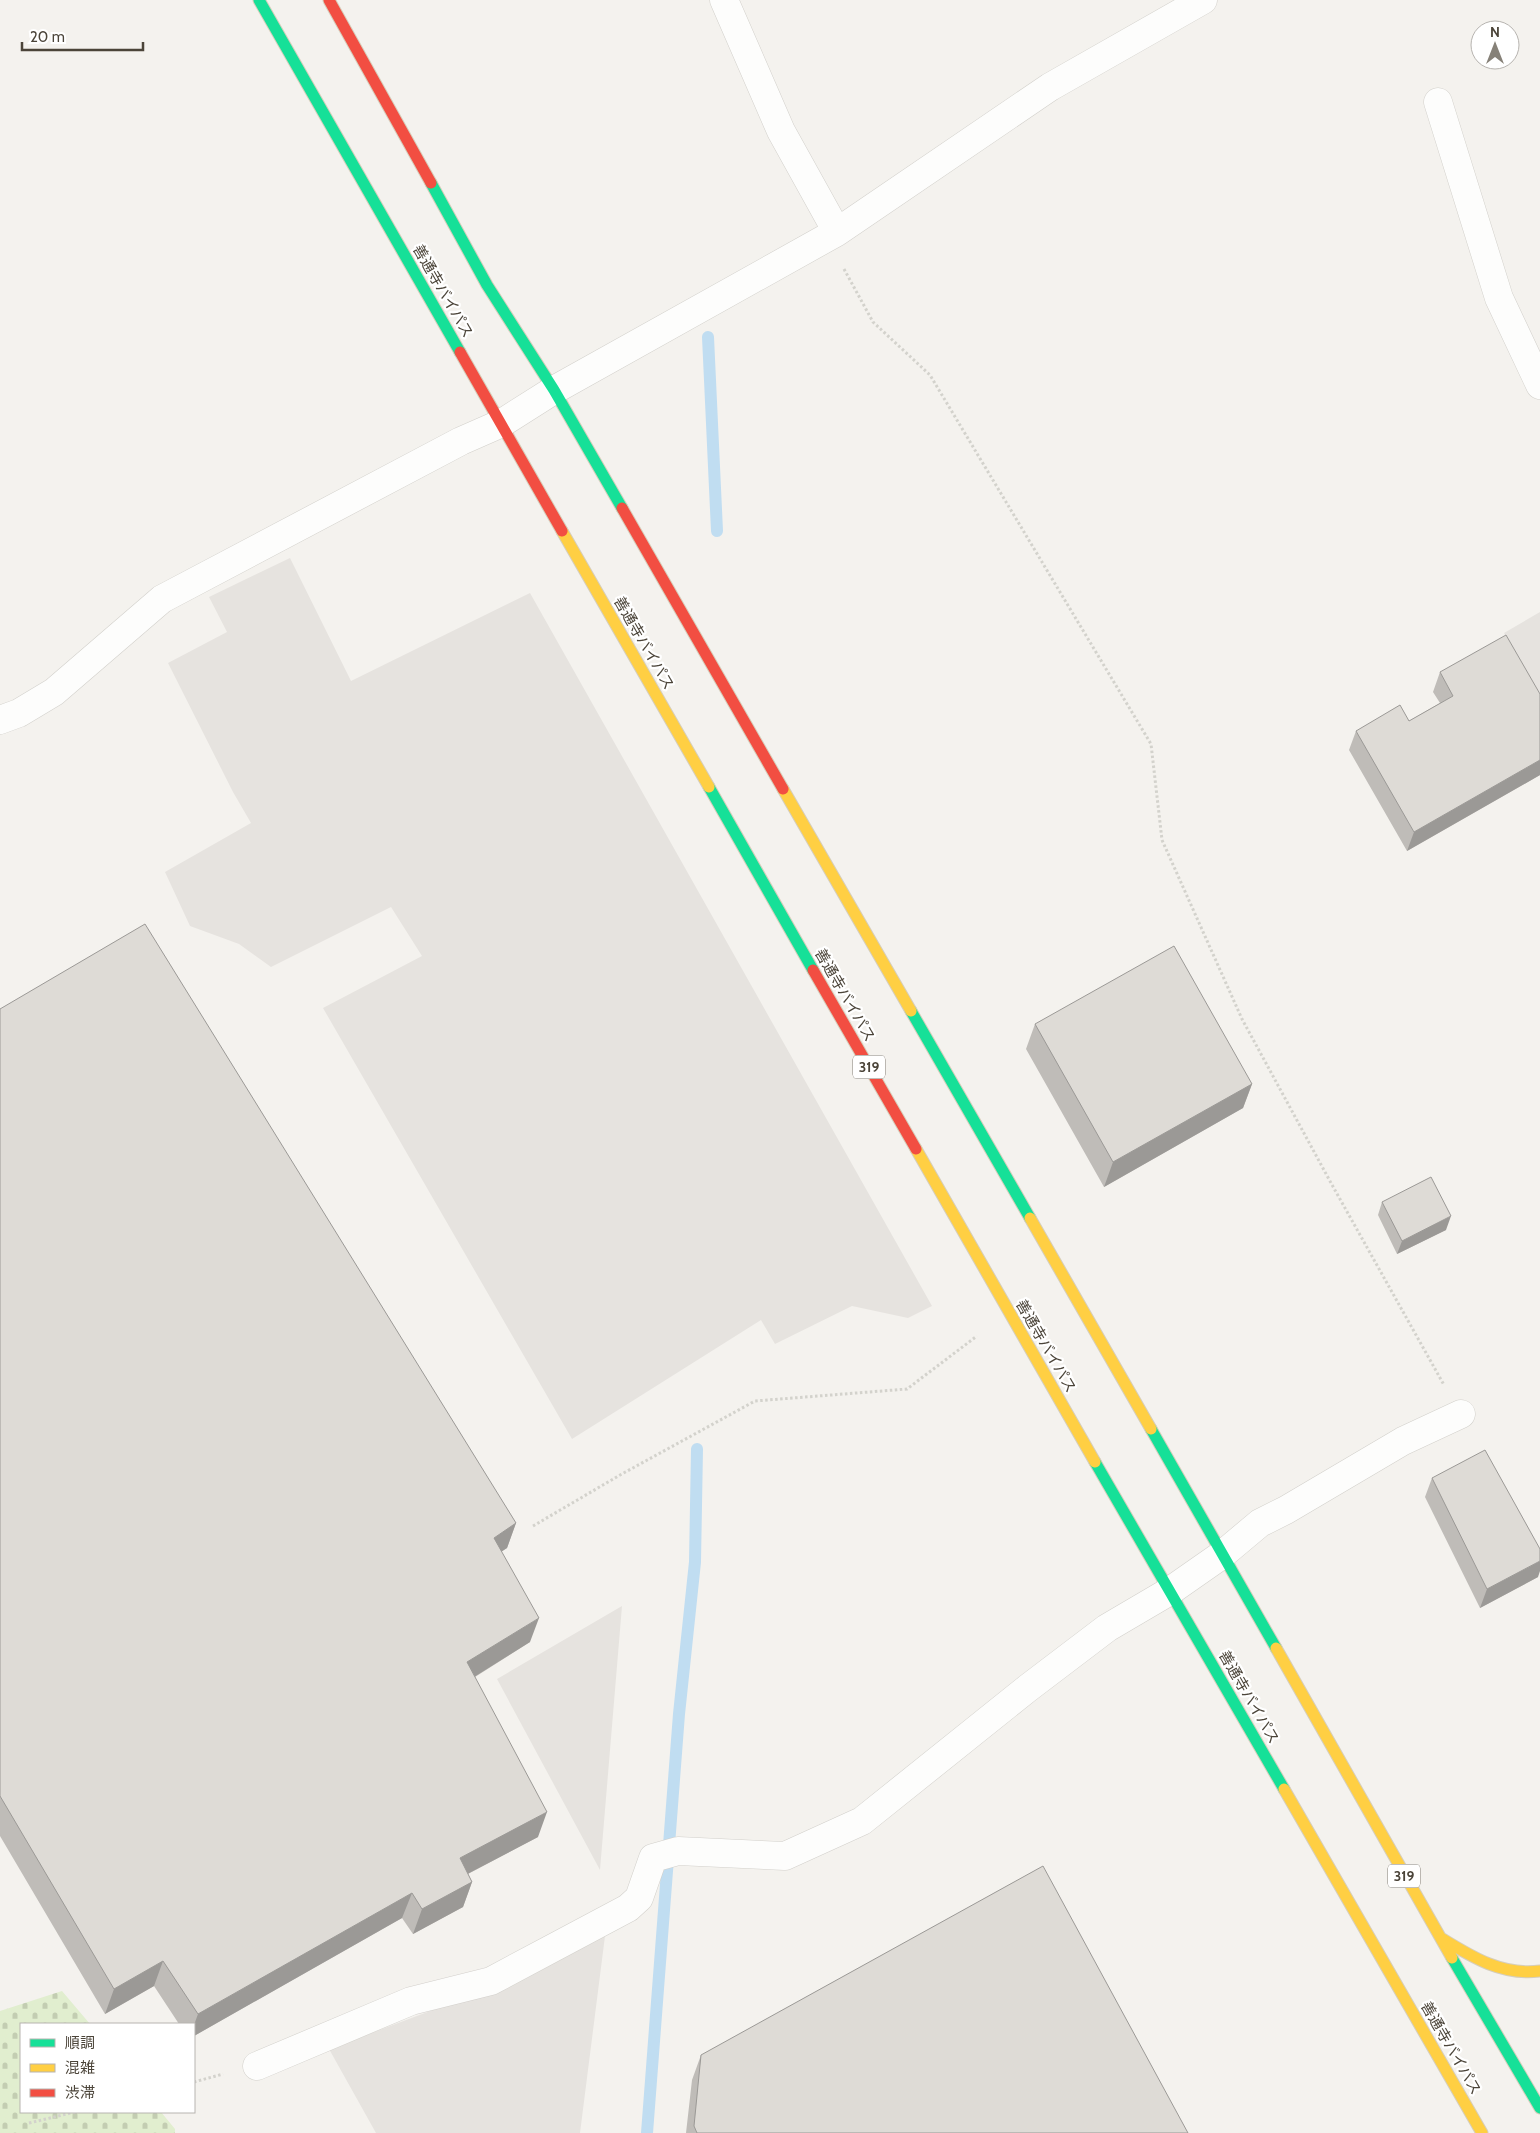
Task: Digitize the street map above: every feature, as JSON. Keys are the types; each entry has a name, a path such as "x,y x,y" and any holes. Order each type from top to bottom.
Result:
{"main road":[{"name":"善通寺バイパス","path":"259,0 957,1222 1482,2133"},
{"name":"319","path":"328,0 487,285 554,390 1223,1554 1392,1856 1540,2108"},
{"path":"1441,1938 1492,1967 1532,1973 1540,1971"}],"street":[{"path":"724,0 781,131 832,235"},
{"path":"0,720 19,713 54,692 162,599 460,441 502,423 554,390 832,235 1050,87 1203,0"},
{"path":"1438,102 1499,298 1540,385"},
{"path":"257,2066 411,2001 491,1981 628,1908 639,1898 666,1854 785,1856 862,1821 1107,1628 1170,1591 1223,1554 1260,1523 1286,1510 1403,1441 1461,1414"}],"path":[{"path":"832,235 873,322 930,375 1151,744 1162,840 1242,1019 1335,1192 1461,1414"},
{"path":"533,1526 620,1475 755,1401 907,1389 976,1336"},
{"path":"29,2123 71,2113"}],"green space":[{"path":"62,1991 89,2023 20,2023 20,2113 162,2113 175,2129 175,2133 0,2133 0,2011"}],"shaded area":[{"path":"290,558 351,681 530,593 932,1306 908,1318 852,1306 775,1344 761,1320 572,1439 323,1008 422,956 391,907 271,967 239,944 190,926 165,872 251,823 233,792 168,663 227,632 209,597"},
{"path":"1540,612 1540,696 1504,633"},
{"path":"622,1606 600,1870 497,1679"},
{"path":"605,1936 580,2133 376,2133 329,2049 542,1969"}],"building":[{"path":"1506,635 1540,694 1540,760 1414,832 1356,731 1400,705 1409,721 1453,696 1440,672"},
{"path":"145,924 516,1523 494,1538 539,1618 467,1662 547,1812 460,1858 472,1882 422,1909 412,1893 198,2014 163,1961 114,1989 0,1796 0,1009"},
{"path":"1174,946 1252,1084 1113,1162 1035,1024"},
{"path":"1431,1177 1451,1216 1402,1241 1382,1202"},
{"path":"1485,1450 1540,1549 1540,1561 1487,1589 1432,1478"},
{"path":"1043,1866 1188,2133 697,2133 694,2126 701,2055"}],"waterway":[{"path":"708,337 717,531"},
{"path":"647,2133 679,1714 695,1562 697,1449"}],"traffic: fast":[{"path":"259,0 460,352"},
{"path":"431,183 487,285 554,390 622,508"},
{"path":"709,787 813,970"},
{"path":"911,1011 1030,1218"},
{"path":"1151,1429 1276,1648"},
{"path":"1095,1462 1284,1789"},
{"path":"1452,1958 1540,2108"}],"traffic: slow":[{"path":"562,531 709,787"},
{"path":"783,789 911,1011"},
{"path":"916,1149 1095,1462"},
{"path":"1030,1218 1151,1429"},
{"path":"1276,1648 1452,1958"},
{"path":"1284,1789 1482,2133"},
{"path":"1441,1938 1464,1952 1500,1968 1526,1972 1540,1971"}],"traffic: jam":[{"path":"329,0 431,183"},
{"path":"460,352 562,531"},
{"path":"622,508 783,789"},
{"path":"813,970 916,1149"}]}
